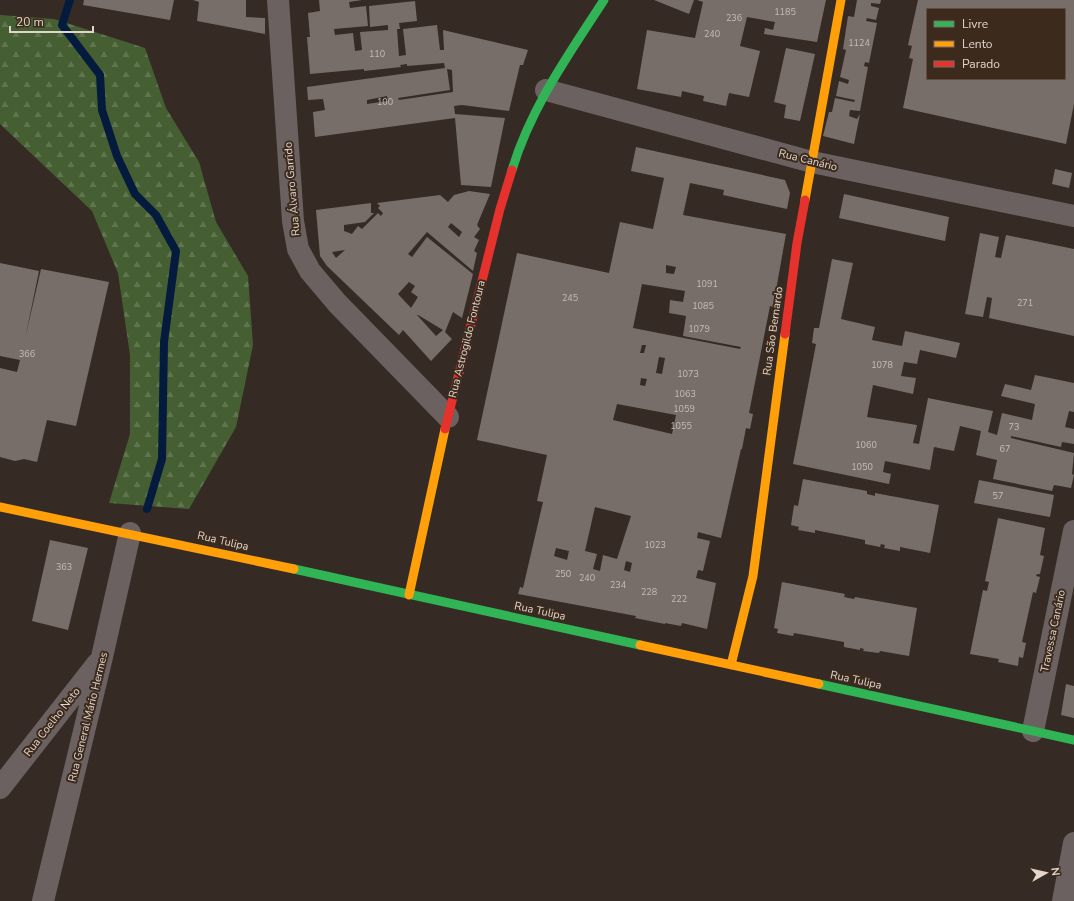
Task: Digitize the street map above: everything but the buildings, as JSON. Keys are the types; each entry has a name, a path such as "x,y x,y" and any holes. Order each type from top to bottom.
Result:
{"street":[{"name":"Rua Álvaro Garrido","path":"278,0 293,221 298,248 310,271 337,304 448,417"},
{"name":"Rua São Bernardo","path":"731,665 753,576 797,243 841,0"},
{"path":"546,90 598,3"},
{"name":"Rua Astrogildo Fontoura","path":"409,595 448,417 500,209 518,149 546,90"},
{"name":"Rua Canário","path":"546,90 812,162 1074,216"},
{"name":"Rua Tulipa","path":"0,507 130,533 1074,740"},
{"name":"Travessa Canário","path":"1033,731 1074,531"},
{"name":"Rua General Mário Hermes","path":"43,901 130,533"},
{"name":"Rua Coelho Neto","path":"0,788 102,656"},
{"path":"1063,901 1074,843"}],"green space":[{"path":"0,15 54,19 145,48 166,108 199,162 216,222 248,276 253,345 236,427 189,509 109,503 130,434 130,355 118,273 92,211 0,124"}],"waterway":[{"path":"70,0 62,25 100,75 102,110 117,156 135,194 156,215 176,251 164,342 162,459 147,509"}],"traffic: fast":[{"path":"512,170 529,124 540,103 604,0"},
{"path":"294,569 640,645"},
{"path":"819,684 1074,740"}],"traffic: slow":[{"path":"805,200 841,0"},
{"path":"731,665 753,576 785,334"},
{"path":"409,595 445,429"},
{"path":"0,507 294,569"},
{"path":"640,645 819,684"}],"traffic: jam":[{"path":"445,429 500,209 512,170"},
{"path":"785,334 797,243 805,200"}]}
